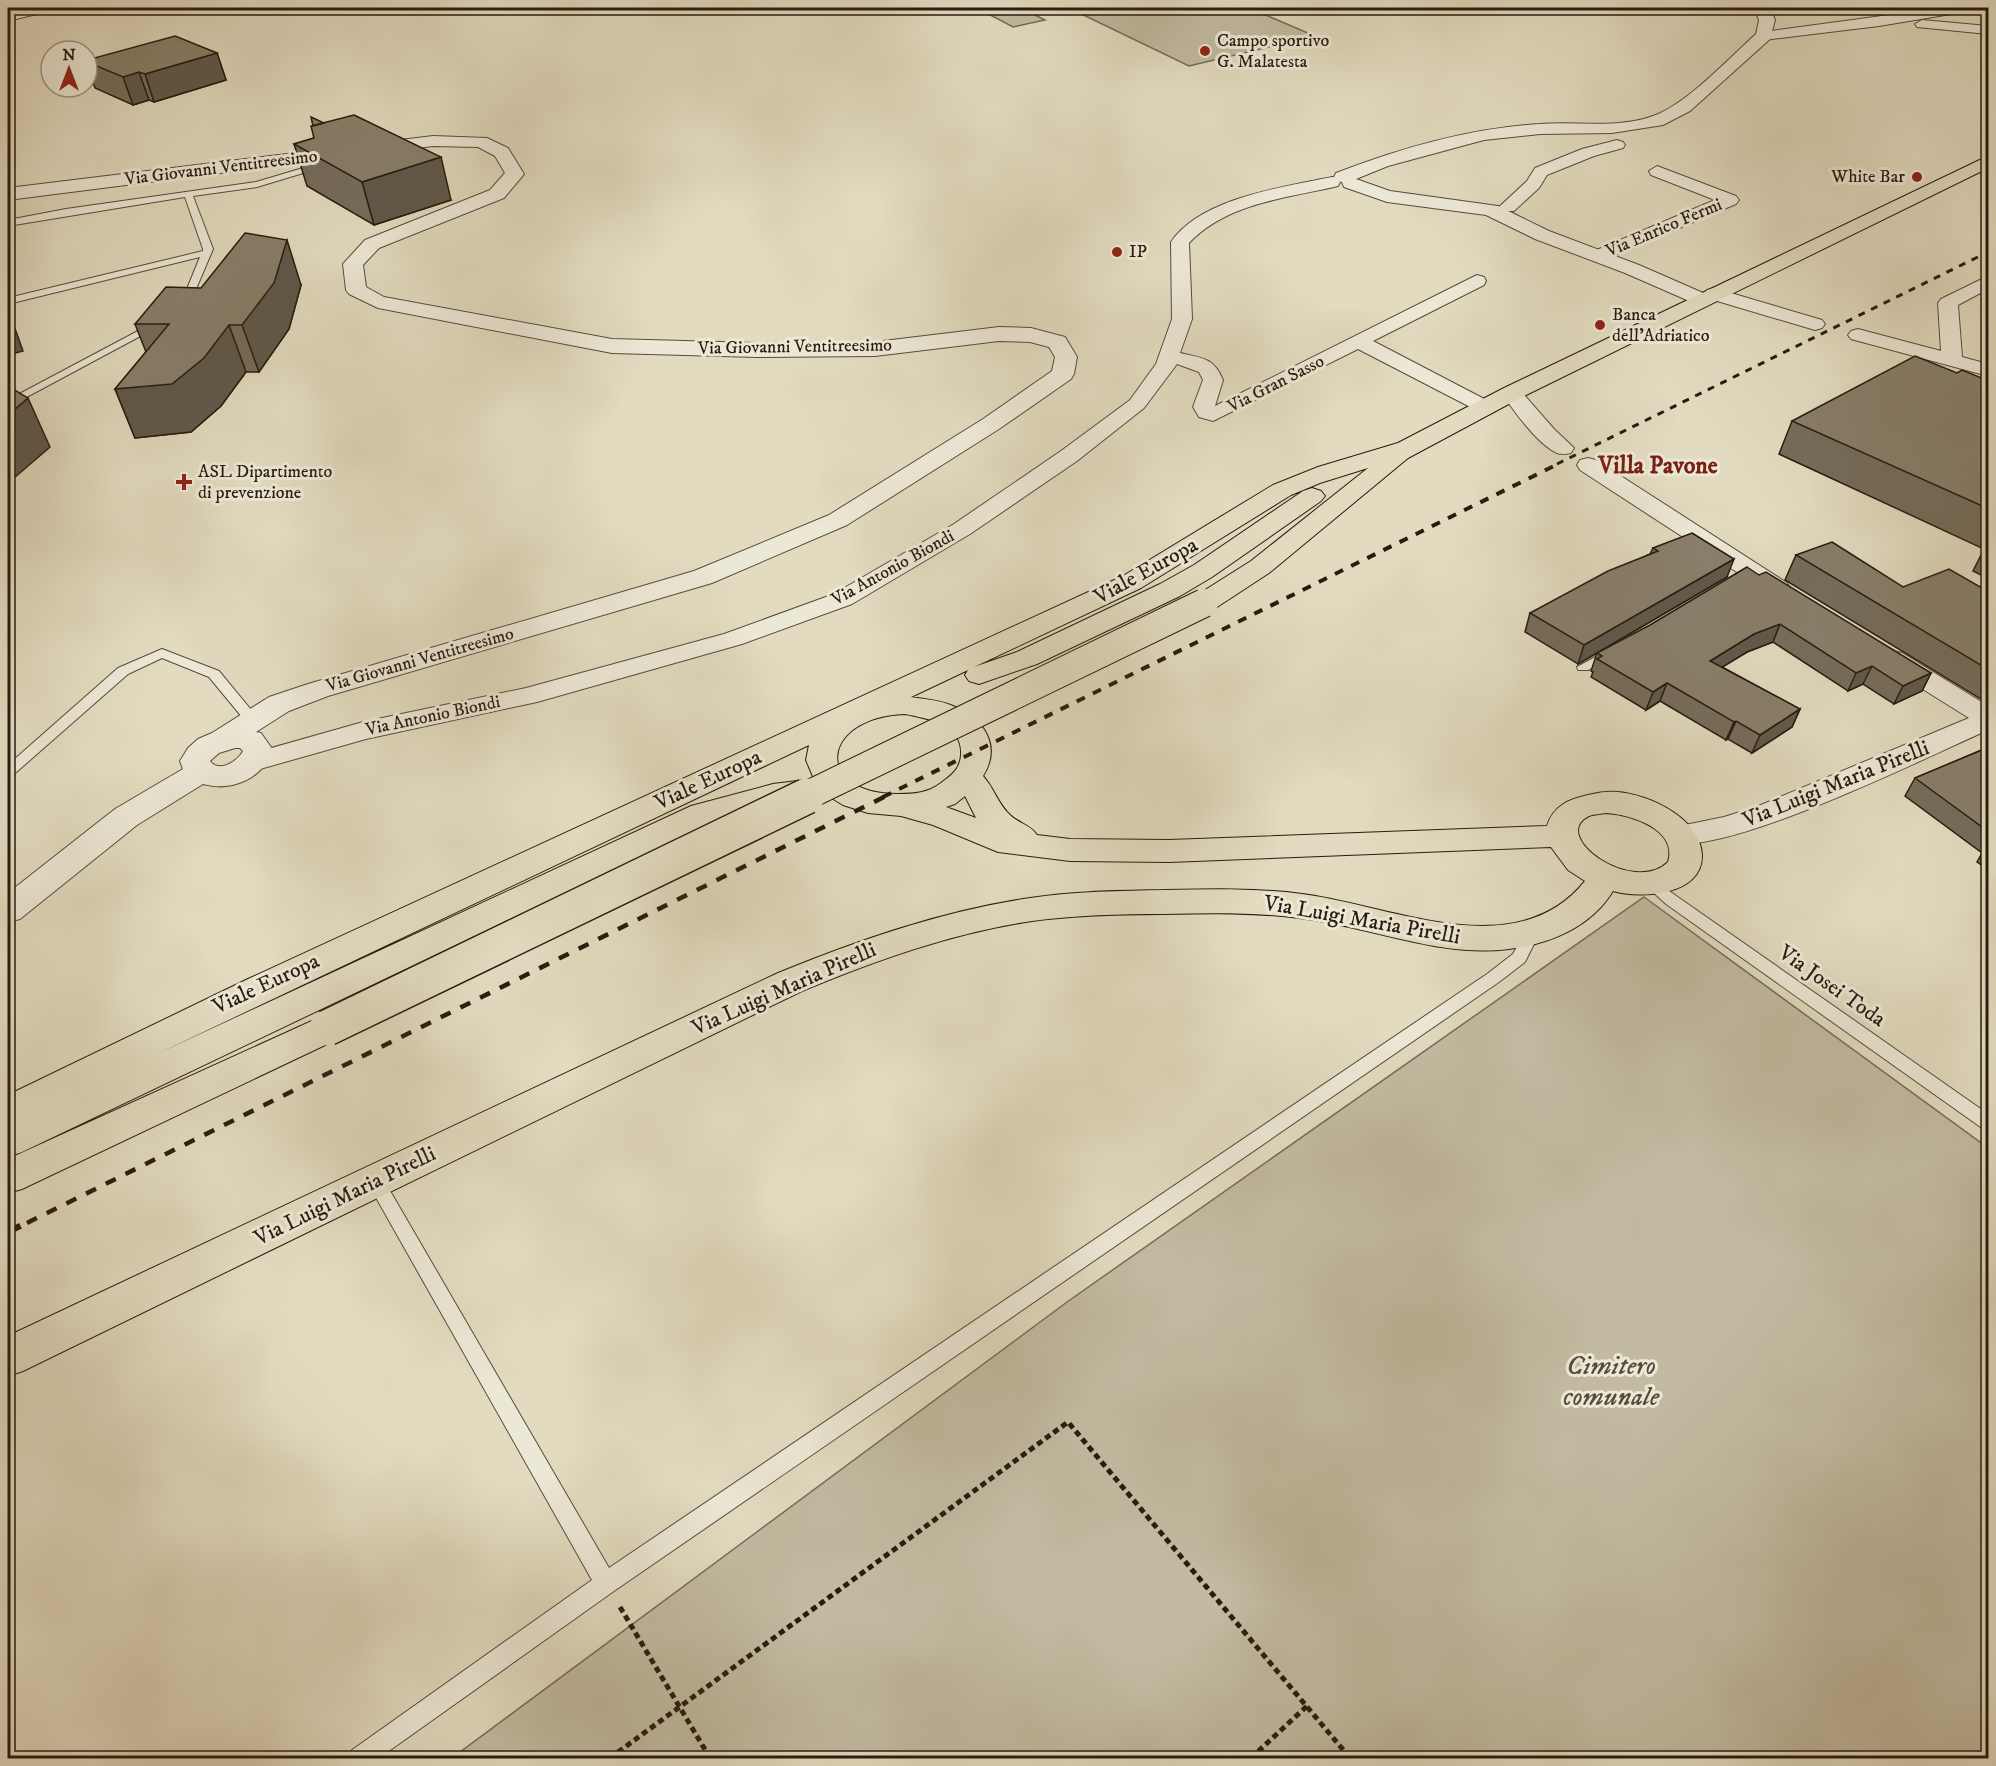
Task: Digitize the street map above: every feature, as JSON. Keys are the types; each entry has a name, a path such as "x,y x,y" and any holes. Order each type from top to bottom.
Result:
{"main road":[{"name":"Viale Europa","path":"905,705 1009,663 1027,658 1170,590 1203,571 1312,495 1405,450 1485,406 1989,161"},
{"name":"Viale Europa","path":"8,1112 183,1024 1132,582 1184,552 1234,517 1285,488 1321,474 1405,450"},
{"name":"Viale Europa","path":"8,1177 327,1028 1204,603 1260,567 1405,450"},
{"name":"Viale Europa","path":"971,732 976,714 988,694 1017,671 1027,658"},
{"path":"905,705 944,712 955,717 971,732 979,755 974,771 959,787 942,797 920,804 905,806 867,803 838,789 825,774 822,766 822,749 825,741 838,726 857,714 880,707 905,705"},
{"name":"Viale Europa","path":"702,814 728,794 825,741"},
{"path":"968,779 978,790 986,810 1001,825 1034,845"},
{"name":"Viale Europa","path":"8,1141 702,814 746,798 780,791 838,789"},
{"path":"1607,802 1643,809 1665,820 1680,835 1686,854 1685,862 1674,876 1652,884 1629,884 1604,878 1580,864 1570,855 1562,836 1564,820 1569,814 1586,805 1607,802"},
{"path":"905,806 944,818 998,842 1109,852 1562,836"},
{"name":"Via Luigi Maria Pirelli","path":"8,1357 790,982 855,955 958,922 1070,904 1219,901 1306,906 1467,938 1510,937 1533,932 1556,923 1578,910 1592,898 1604,878"}],"street":[{"path":"8,17 44,8"},
{"path":"1762,8 1767,20 1764,36"},
{"path":"1342,181 1382,162 1483,135 1540,129 1612,128 1657,121 1684,107 1764,36 1892,20 1963,8"},
{"path":"1892,20 1989,30"},
{"path":"1483,135 1450,151 1388,169 1380,173 1382,180 1398,187 1484,194 1508,207 1513,216 1523,225"},
{"name":"Via Giovanni Ventitreesimo","path":"8,194 433,141 481,142 502,152 515,174 496,194 372,244 353,264 356,290 378,302 612,346 758,351 875,349 999,334 1031,335 1057,342 1066,357 1063,374 991,424 838,520 703,577 318,690 279,704 223,740 204,748 195,761 200,772"},
{"path":"1508,207 1533,184 1541,172 1588,152 1617,145"},
{"name":"Via Enrico Fermi","path":"1598,256 1738,197 1657,171"},
{"path":"1342,181 1387,196 1491,210 1542,235 1708,297 1815,324"},
{"name":"Via Antonio Biondi","path":"253,762 363,731 528,696 637,666 733,639 843,599 962,529 1069,456 1137,404 1166,365 1182,319 1180,242 1196,225 1255,198 1342,181"},
{"name":"Via Gran Sasso","path":"1169,356 1196,362 1208,368 1213,380 1204,407 1213,415 1477,281"},
{"path":"1952,368 1947,303 1989,282"},
{"path":"1858,335 1952,368 1989,370"},
{"path":"1358,341 1485,406"},
{"path":"1512,393 1546,434 1563,448"},
{"path":"1588,465 1744,574 1798,600"},
{"path":"1876,648 1971,709 1989,715"},
{"name":"Via Luigi Maria Pirelli","path":"1680,835 1707,832 1741,824 1809,798 1989,720"},
{"path":"8,910 126,817 200,772 215,777 226,776 253,762 258,750 250,740 242,738 223,740"}],"lane":[{"path":"8,223 257,184 374,148"},
{"path":"173,316 183,311 208,249 188,194"},
{"path":"8,301 206,253"},
{"path":"8,404 163,322"},
{"path":"1583,667 1621,648"},
{"path":"8,772 123,671 162,652 214,674 252,720"},
{"name":"Via Josei Toda","path":"1652,884 1671,900 1989,1123"},
{"path":"360,1758 606,1583 1493,978 1519,958 1533,932"},
{"path":"376,1182 606,1583"}],"path":[{"path":"610,1758 1068,1422 1350,1758"},
{"path":"606,1583 710,1758"},
{"path":"1251,1758 1307,1706"}],"green space":[{"path":"977,8 1021,8 1045,20 1013,27"},
{"name":"Campo sportivo G. Malatesta","path":"1069,8 1249,8 1315,36 1189,66"},
{"name":"Cimitero comunale","path":"1644,897 1988,1148 1988,1758 452,1758 1067,1302"}],"building":[{"path":"175,36 217,53 145,74 139,72 123,77 99,67 99,57"},
{"path":"354,115 441,157 362,182 294,144 314,138 311,126"},
{"path":"311,117 324,123 313,126"},
{"path":"245,233 287,240 274,283 242,325 229,325 204,358 172,384 115,389 169,324 135,324 166,287 201,288"},
{"path":"1915,356 1957,373 1962,370 1989,381 1989,509 1792,421"},
{"path":"8,386 28,398 8,415"},
{"path":"1692,533 1734,559 1584,645 1530,613 1608,571 1658,551 1653,548"},
{"path":"1832,542 1903,587 1949,569 1989,592 1989,670 1796,555"},
{"path":"1747,567 1759,575 1766,572 1931,673 1903,686 1872,666 1856,673 1780,624 1754,634 1710,661 1800,709 1760,735 1667,683 1653,692 1597,659 1602,656 1597,653 1650,625"},
{"path":"1989,747 1989,832 1915,778"}],"railway":[{"path":"1557,464 1988,252"},
{"path":"883,797 1560,463"},
{"path":"27,1223 886,796"},
{"path":"8,1232 30,1221"}],"place":[{"name":"Campo sportivo G. Malatesta","path":"1205,51"},
{"name":"White Bar","path":"1917,177"},
{"name":"IP","path":"1117,252"},
{"name":"Banca dell'Adriatico","path":"1600,325"},
{"name":"ASL Dipartimento di prevenzione","path":"184,482"}],"district":[{"name":"Villa Pavone","path":"1658,466"}]}
